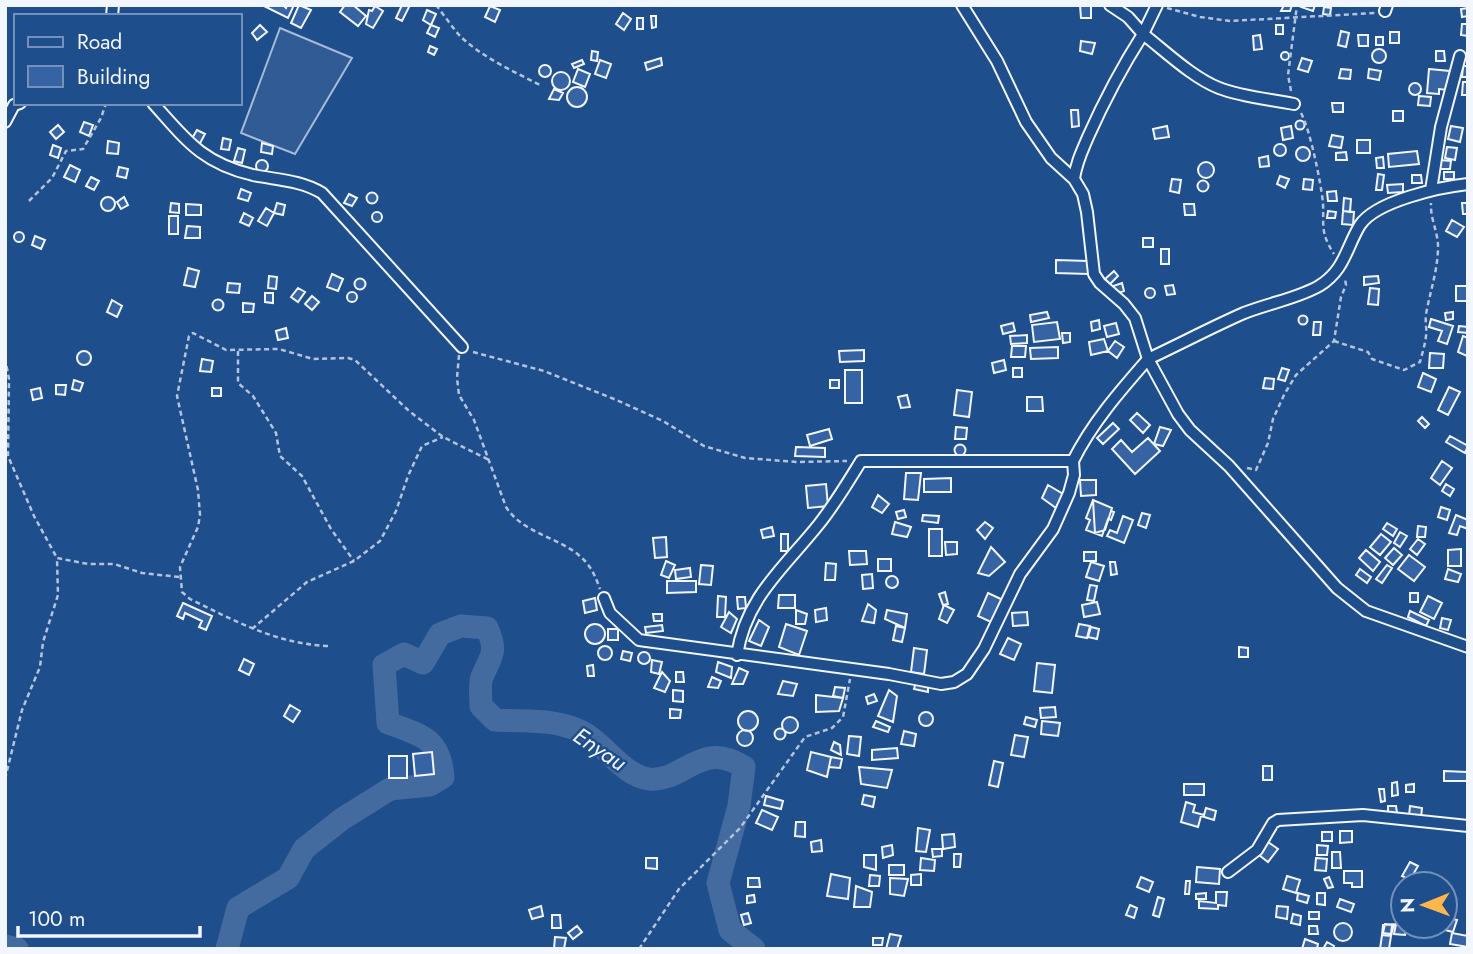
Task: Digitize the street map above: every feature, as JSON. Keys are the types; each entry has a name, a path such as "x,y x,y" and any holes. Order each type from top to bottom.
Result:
{"street":[{"path":"962,5 997,61 1026,122 1051,158 1074,179 1086,202 1094,274 1100,284 1125,303 1135,318 1148,359 1178,414 1190,430 1229,466 1337,588 1366,611 1468,647"},
{"path":"1110,5 1128,17 1143,34 1217,88 1294,104"},
{"path":"1074,179 1078,160 1100,110 1157,5"},
{"path":"1431,190 1441,127 1460,56"},
{"path":"5,122 14,105"},
{"path":"155,105 206,158 252,174 303,184 322,193 461,347"},
{"path":"604,598 610,613 639,640 851,671 889,674 941,684 954,682 967,674 984,649 1020,573 1053,529 1069,493 1074,475 1073,461 1084,439 1148,359 1247,312 1308,292 1322,284 1342,264 1362,222 1373,213 1431,190 1468,184"},
{"path":"737,655 743,625 762,591 821,521 861,461 1073,461"},
{"path":"1228,872 1257,850 1278,820 1363,816 1468,826"}],"path":[{"path":"436,5 460,35 476,49 540,85"},
{"path":"1157,5 1200,17 1230,21 1386,8"},
{"path":"1294,104 1288,75 1297,5"},
{"path":"29,201 52,178 66,151 83,149 105,105"},
{"path":"1334,341 1368,352 1373,359 1404,370 1420,362 1427,334 1426,312 1436,278 1438,248 1437,231 1430,218 1431,190"},
{"path":"328,646 310,646 277,638 252,629 184,595 179,577 182,561 198,527 200,515 198,490 177,396 188,341 193,333 219,348 279,349 313,359 355,360 409,411 443,437 489,460"},
{"path":"604,598 594,573 586,562 577,554 522,524 506,508 474,420 458,395 461,347 478,355 544,371 663,421 704,446 758,459 797,462 861,461"},
{"path":"238,350 238,383 253,396 276,433 280,456 302,477 331,529 354,561"},
{"path":"5,358 9,379 8,456 34,516 57,558 58,595 43,642 40,667 22,710 5,779"},
{"path":"252,629 307,582 354,561 380,541 396,511 422,446 443,437"},
{"path":"57,558 88,564 114,564 142,573 179,577"},
{"path":"639,949 679,889 740,828 805,737 832,728 843,717 851,671"}],"shaded area":[{"path":"280,28 352,58 295,154 241,133"}],"building":[{"path":"262,5 283,5 286,8 287,5 294,5 288,18"},
{"path":"299,5 311,10 301,28 291,23"},
{"path":"345,5 353,5 366,16 358,26 340,12"},
{"path":"402,5 410,5 402,21 396,18"},
{"path":"1080,5 1091,5 1091,18 1081,18"},
{"path":"1284,5 1292,5 1290,11 1281,11"},
{"path":"1315,5 1313,11 1301,7"},
{"path":"375,6 383,11 373,28 366,24 369,10 372,11"},
{"path":"490,6 500,10 495,22 485,17"},
{"path":"1324,7 1331,8 1330,15 1323,14"},
{"path":"1468,8 1468,16 1462,17 1461,9"},
{"path":"427,10 436,14 431,25 423,20"},
{"path":"623,13 631,19 624,30 616,24"},
{"path":"651,16 656,16 656,27 652,28"},
{"path":"637,18 643,18 643,29 637,29"},
{"path":"1462,24 1468,24 1468,36 1461,35"},
{"path":"260,25 267,32 257,40 252,33"},
{"path":"431,25 439,28 435,37 427,33"},
{"path":"1276,25 1283,25 1283,34 1276,34"},
{"path":"1341,31 1349,33 1346,47 1338,45"},
{"path":"1390,32 1399,32 1399,43 1390,43"},
{"path":"1260,35 1262,49 1254,50 1253,36"},
{"path":"1358,35 1368,35 1368,46 1359,46"},
{"path":"1376,37 1383,37 1383,45 1376,45"},
{"path":"1081,41 1095,43 1092,54 1080,51"},
{"path":"430,46 437,49 434,55 428,52"},
{"path":"1376,49 1382,49 1386,56 1382,63 1376,63 1372,59 1372,53"},
{"path":"592,51 598,52 597,61 591,60"},
{"path":"1436,51 1444,51 1445,61 1436,61"},
{"path":"1285,52 1289,56 1285,60 1281,56"},
{"path":"661,58 662,65 647,70 645,63"},
{"path":"1302,58 1312,61 1308,72 1298,69"},
{"path":"582,60 584,64 574,68 572,64"},
{"path":"600,60 611,64 606,78 595,74"},
{"path":"545,65 551,71 545,77 539,71"},
{"path":"1463,66 1468,66 1468,77 1462,77"},
{"path":"578,69 590,74 585,87 573,82"},
{"path":"1341,69 1351,70 1350,79 1339,78"},
{"path":"1369,69 1381,71 1379,80 1368,78"},
{"path":"1429,69 1450,71 1448,90 1439,89 1439,94 1427,93"},
{"path":"561,72 567,75 570,81 567,87 561,90 555,87 552,81 555,75"},
{"path":"1463,82 1468,82 1468,95 1462,95"},
{"path":"1415,83 1421,89 1415,95 1409,89"},
{"path":"577,87 584,90 587,97 584,104 577,107 570,104 567,97 570,90"},
{"path":"554,89 563,93 559,100 549,99"},
{"path":"1419,96 1431,97 1430,106 1418,105"},
{"path":"1332,103 1343,103 1343,112 1333,112"},
{"path":"1071,110 1078,110 1079,126 1072,127"},
{"path":"1393,111 1403,111 1403,121 1393,121"},
{"path":"1300,120 1305,125 1300,130 1295,125"},
{"path":"84,122 93,125 89,136 80,132"},
{"path":"58,125 64,132 56,139 50,132"},
{"path":"1167,126 1169,137 1155,139 1153,129"},
{"path":"1291,126 1293,138 1283,140 1281,128"},
{"path":"1451,126 1463,128 1460,142 1448,139"},
{"path":"197,130 205,134 199,145 191,140"},
{"path":"1332,135 1343,137 1341,148 1329,146"},
{"path":"223,138 231,140 229,150 221,149"},
{"path":"1357,140 1370,140 1370,153 1357,153"},
{"path":"108,141 119,143 118,154 107,153"},
{"path":"262,143 273,146 272,154 261,152"},
{"path":"53,145 61,148 58,158 50,155"},
{"path":"1275,145 1285,145 1285,155 1275,155"},
{"path":"1300,147 1306,147 1310,154 1306,161 1300,161 1296,157 1296,151"},
{"path":"1447,147 1457,148 1455,160 1445,158"},
{"path":"238,148 245,150 242,163 234,161"},
{"path":"1417,151 1419,164 1389,167 1388,154"},
{"path":"1346,152 1347,160 1336,160 1336,153"},
{"path":"1268,156 1269,166 1260,167 1259,158"},
{"path":"1383,157 1384,168 1377,168 1376,158"},
{"path":"262,160 268,166 262,172 256,166"},
{"path":"1440,160 1451,161 1450,169 1440,169"},
{"path":"1206,162 1214,170 1206,178 1198,170"},
{"path":"70,165 80,170 75,182 64,177"},
{"path":"119,167 128,169 126,178 117,176"},
{"path":"1444,172 1454,172 1454,179 1444,179"},
{"path":"1378,174 1384,175 1382,190 1376,190"},
{"path":"1412,175 1421,175 1422,183 1412,183"},
{"path":"1280,176 1289,179 1285,188 1277,184"},
{"path":"91,177 99,181 94,190 86,186"},
{"path":"1172,179 1181,180 1179,193 1170,191"},
{"path":"1304,179 1313,180 1312,190 1303,189"},
{"path":"1203,180 1209,186 1203,192 1197,186"},
{"path":"1403,184 1403,192 1388,193 1387,185"},
{"path":"241,189 251,193 248,201 238,198"},
{"path":"1336,191 1337,201 1328,201 1327,192"},
{"path":"372,192 378,198 372,204 366,198"},
{"path":"349,194 357,198 352,206 344,203"},
{"path":"108,197 113,199 113,209 108,211 103,209 101,204 103,199"},
{"path":"124,197 128,205 121,209 117,202"},
{"path":"1344,198 1351,199 1350,212 1343,211"},
{"path":"171,203 179,204 179,213 170,212"},
{"path":"277,203 285,205 283,215 274,213"},
{"path":"1462,203 1468,203 1468,214 1463,214"},
{"path":"186,204 201,205 201,215 186,215"},
{"path":"1184,204 1194,204 1195,215 1185,215"},
{"path":"266,208 274,213 267,226 258,221"},
{"path":"1328,211 1336,212 1335,218 1327,218"},
{"path":"1343,211 1354,212 1353,225 1342,224"},
{"path":"377,212 381,213 381,221 377,222 373,221 372,217 373,213"},
{"path":"244,213 253,218 249,226 240,222"},
{"path":"169,216 178,216 178,234 169,234"},
{"path":"1452,220 1464,227 1457,237 1446,231"},
{"path":"187,226 200,227 200,238 185,238"},
{"path":"19,232 23,233 23,241 19,242 15,241 14,237 15,233"},
{"path":"35,236 45,240 41,249 32,245"},
{"path":"1143,238 1153,238 1153,247 1143,247"},
{"path":"1161,249 1169,249 1169,264 1161,264"},
{"path":"1056,260 1088,261 1088,274 1056,273"},
{"path":"188,268 199,271 195,287 184,285"},
{"path":"1114,271 1118,276 1110,284 1105,279"},
{"path":"332,274 343,279 338,291 327,287"},
{"path":"269,276 277,277 276,289 268,288"},
{"path":"1378,276 1379,283 1364,285 1364,277"},
{"path":"360,278 366,284 360,290 354,284"},
{"path":"228,283 240,284 239,293 227,292"},
{"path":"1122,283 1124,291 1116,294 1113,286"},
{"path":"1173,285 1175,294 1167,295 1165,286"},
{"path":"1456,286 1468,286 1468,301 1456,301"},
{"path":"298,288 305,292 298,302 291,297"},
{"path":"1150,288 1154,289 1154,297 1150,298 1146,297 1145,293 1146,289"},
{"path":"1370,288 1379,289 1378,305 1368,304"},
{"path":"352,292 356,293 356,301 352,302 348,301 347,297 348,293"},
{"path":"265,293 273,293 273,303 265,302"},
{"path":"312,296 319,302 312,310 305,304"},
{"path":"112,300 122,306 117,317 107,312"},
{"path":"218,300 222,301 222,309 218,310 214,309 213,305 214,301"},
{"path":"243,303 254,304 253,312 243,312"},
{"path":"1047,312 1049,318 1031,322 1030,315"},
{"path":"1453,312 1453,319 1446,320 1445,313"},
{"path":"1303,316 1307,320 1303,324 1299,320"},
{"path":"1431,319 1453,326 1447,344 1438,341 1442,331 1429,327"},
{"path":"1099,320 1100,329 1092,331 1091,322"},
{"path":"1057,322 1060,339 1034,342 1032,325"},
{"path":"1314,322 1321,322 1320,335 1313,335"},
{"path":"1013,323 1015,331 1003,334 1001,326"},
{"path":"1116,323 1119,334 1107,337 1104,326"},
{"path":"1459,326 1468,327 1468,333 1458,332"},
{"path":"286,328 288,338 278,340 276,331"},
{"path":"1062,333 1070,333 1070,342 1063,343"},
{"path":"1027,335 1027,343 1011,344 1010,336"},
{"path":"1463,336 1468,338 1467,356 1458,352"},
{"path":"1104,339 1108,351 1091,355 1089,342"},
{"path":"1115,341 1124,347 1117,358 1108,351"},
{"path":"1012,346 1026,346 1025,357 1011,357"},
{"path":"1058,347 1058,358 1031,359 1030,348"},
{"path":"864,350 864,361 840,362 839,351"},
{"path":"81,351 87,351 91,358 87,365 81,365 77,361 77,355"},
{"path":"1430,353 1444,354 1443,368 1429,368"},
{"path":"202,359 213,361 211,372 200,371"},
{"path":"1004,360 1006,370 994,373 992,363"},
{"path":"1013,368 1022,368 1022,377 1013,377"},
{"path":"1282,368 1289,370 1285,381 1278,379"},
{"path":"845,370 862,370 862,403 845,403"},
{"path":"1423,373 1436,379 1431,392 1418,387"},
{"path":"1265,378 1274,379 1273,389 1263,388"},
{"path":"74,380 83,383 80,391 72,389"},
{"path":"830,380 839,380 839,388 830,388"},
{"path":"56,385 66,385 65,395 56,394"},
{"path":"1449,387 1460,392 1448,415 1438,410"},
{"path":"40,388 42,398 33,400 31,390"},
{"path":"212,388 221,388 221,396 212,396"},
{"path":"957,390 972,392 969,417 954,415"},
{"path":"907,395 910,407 901,408 898,397"},
{"path":"1027,397 1042,397 1043,411 1027,411"},
{"path":"1137,413 1150,425 1143,433 1130,420"},
{"path":"1422,417 1429,424 1425,428 1418,421"},
{"path":"1113,423 1119,429 1103,444 1097,438"},
{"path":"956,427 967,428 966,439 955,439"},
{"path":"1160,427 1171,430 1163,446 1154,444"},
{"path":"829,429 832,439 810,446 807,435"},
{"path":"1450,436 1468,446 1465,453 1446,442"},
{"path":"1148,438 1160,451 1135,474 1112,449 1121,440 1132,452"},
{"path":"960,445 964,446 964,454 960,455 956,454 955,450 956,446"},
{"path":"796,447 825,448 825,457 795,456"},
{"path":"1442,461 1452,468 1440,485 1431,478"},
{"path":"906,473 921,473 918,500 904,499"},
{"path":"951,478 951,492 924,492 924,479"},
{"path":"1080,480 1096,480 1096,495 1081,496"},
{"path":"826,484 828,506 808,508 806,486"},
{"path":"1446,484 1454,489 1450,496 1442,491"},
{"path":"1048,485 1063,494 1056,508 1042,498"},
{"path":"878,495 889,504 882,513 872,507"},
{"path":"1093,500 1112,508 1111,511 1114,512 1111,520 1108,519 1102,536 1086,530 1090,520 1086,518"},
{"path":"1093,500 1112,508 1105,530 1095,533"},
{"path":"1441,507 1450,510 1447,520 1438,517"},
{"path":"904,510 906,517 898,519 896,512"},
{"path":"1142,513 1150,515 1146,528 1138,525"},
{"path":"923,515 939,516 938,523 922,521"},
{"path":"1456,515 1468,520 1468,529 1460,526 1457,535 1449,533"},
{"path":"1123,516 1133,520 1124,543 1107,536 1110,530 1117,533"},
{"path":"895,522 911,527 907,537 892,534"},
{"path":"985,522 993,528 985,539 977,530"},
{"path":"1387,523 1397,529 1393,536 1383,529"},
{"path":"1418,526 1426,527 1425,537 1417,537"},
{"path":"772,527 774,536 763,538 761,530"},
{"path":"929,529 942,529 942,556 929,556"},
{"path":"1400,532 1407,536 1400,547 1394,543"},
{"path":"781,534 788,534 788,551 781,551"},
{"path":"1381,534 1391,542 1380,555 1370,547"},
{"path":"666,537 667,557 655,558 653,538"},
{"path":"1418,539 1425,544 1417,555 1410,549"},
{"path":"945,542 957,542 957,554 946,555"},
{"path":"991,547 1005,562 989,576 978,573"},
{"path":"1394,548 1402,555 1393,565 1385,558"},
{"path":"1461,549 1461,566 1448,566 1448,550"},
{"path":"1366,550 1380,562 1373,571 1359,558"},
{"path":"849,551 866,551 867,564 850,565"},
{"path":"1084,552 1096,552 1096,561 1084,561"},
{"path":"1409,555 1425,567 1414,581 1398,569"},
{"path":"878,559 891,559 891,571 878,571"},
{"path":"666,561 675,565 669,578 661,575"},
{"path":"1091,562 1104,566 1099,581 1086,577"},
{"path":"1110,562 1115,562 1117,574 1111,575"},
{"path":"826,563 836,564 835,580 825,580"},
{"path":"701,565 713,566 711,585 699,584"},
{"path":"1387,565 1392,568 1382,583 1376,579"},
{"path":"690,568 691,577 676,579 675,570"},
{"path":"1360,569 1371,577 1367,583 1356,575"},
{"path":"1448,569 1461,574 1458,582 1445,579"},
{"path":"872,574 873,588 863,589 862,575"},
{"path":"887,577 897,577 897,587 887,587"},
{"path":"667,581 696,581 696,592 667,593"},
{"path":"1090,585 1097,586 1094,601 1087,600"},
{"path":"945,592 948,604 943,605 939,594"},
{"path":"988,593 1003,600 993,623 978,616"},
{"path":"1410,593 1418,593 1418,602 1410,602"},
{"path":"779,595 795,595 795,608 778,608"},
{"path":"718,596 726,597 725,617 717,617"},
{"path":"1428,596 1442,603 1434,619 1420,612"},
{"path":"737,597 745,597 746,608 738,609"},
{"path":"595,598 597,610 585,613 583,601"},
{"path":"1097,602 1100,614 1084,617 1082,605"},
{"path":"183,603 212,616 206,630 199,627 202,621 185,613 183,619 177,616"},
{"path":"868,604 876,610 874,623 862,621"},
{"path":"944,605 954,610 947,623 939,619"},
{"path":"826,608 827,620 816,622 815,610"},
{"path":"796,610 807,614 805,624 796,624"},
{"path":"887,610 907,614 905,628 885,619"},
{"path":"1410,611 1429,620 1426,626 1408,617"},
{"path":"729,612 737,619 731,633 721,627"},
{"path":"1027,612 1028,625 1013,626 1012,613"},
{"path":"653,614 662,614 662,621 654,621"},
{"path":"1442,618 1451,620 1448,630 1440,628"},
{"path":"759,620 769,627 761,646 749,641"},
{"path":"595,624 602,627 605,634 602,641 595,644 588,641 585,634 588,627"},
{"path":"786,624 807,631 799,655 779,647"},
{"path":"1079,624 1090,626 1087,638 1076,636"},
{"path":"662,625 663,631 646,633 645,627"},
{"path":"896,626 905,628 902,642 893,640"},
{"path":"1091,627 1099,629 1097,639 1088,637"},
{"path":"608,629 618,629 618,640 608,640"},
{"path":"1008,638 1021,644 1014,660 1000,654"},
{"path":"605,646 610,648 610,658 605,660 600,658 598,653 600,648"},
{"path":"1239,647 1248,648 1248,657 1239,657"},
{"path":"914,648 927,650 924,674 911,672"},
{"path":"623,651 632,653 630,661 621,659"},
{"path":"644,652 650,658 644,664 638,658"},
{"path":"244,659 254,664 249,675 239,670"},
{"path":"652,660 662,662 659,674 651,672"},
{"path":"718,662 732,667 731,678 716,672"},
{"path":"1037,663 1055,665 1052,693 1034,691"},
{"path":"593,665 594,676 588,676 587,666"},
{"path":"739,668 748,672 743,684 732,684"},
{"path":"662,672 670,681 665,692 654,688"},
{"path":"676,672 683,672 684,682 676,682"},
{"path":"712,677 721,681 718,688 708,687"},
{"path":"783,681 797,684 793,696 778,694"},
{"path":"916,682 928,685 928,692 914,689"},
{"path":"835,687 845,688 843,698 833,696"},
{"path":"673,690 683,691 683,702 673,701"},
{"path":"889,690 897,696 893,722 878,716"},
{"path":"874,694 877,701 868,704 866,697"},
{"path":"816,695 843,698 839,711 816,712"},
{"path":"290,705 300,711 293,722 284,716"},
{"path":"1055,707 1056,717 1041,718 1040,708"},
{"path":"670,709 681,710 680,718 670,718"},
{"path":"748,711 755,714 758,721 755,728 748,731 741,728 738,721 741,714"},
{"path":"923,712 929,712 933,719 929,726 923,726 919,722 919,716"},
{"path":"790,717 796,719 796,731 790,733 784,731 782,725 784,719"},
{"path":"1026,717 1037,720 1035,727 1024,724"},
{"path":"876,721 890,727 888,732 873,727"},
{"path":"1042,721 1060,723 1058,736 1041,734"},
{"path":"780,728 786,734 780,740 774,734"},
{"path":"742,730 748,730 753,738 751,744 742,746 737,741 737,735"},
{"path":"904,731 916,734 914,746 901,744"},
{"path":"1015,735 1028,737 1024,757 1011,755"},
{"path":"849,736 861,737 859,756 847,754"},
{"path":"834,742 840,745 841,755 831,750"},
{"path":"897,748 898,758 872,760 872,750"},
{"path":"432,752 434,774 415,776 413,754"},
{"path":"811,752 831,757 827,777 807,770"},
{"path":"389,756 407,756 407,778 389,778"},
{"path":"831,757 842,759 840,768 829,767"},
{"path":"994,761 1003,763 998,787 989,785"},
{"path":"1263,766 1272,766 1272,780 1263,780"},
{"path":"859,767 892,770 887,788 861,784"},
{"path":"1444,771 1467,772 1467,781 1444,781"},
{"path":"1397,782 1398,795 1392,796 1392,783"},
{"path":"1184,784 1204,784 1204,795 1184,795"},
{"path":"1414,784 1414,792 1406,792 1406,785"},
{"path":"1379,789 1384,789 1385,801 1381,802"},
{"path":"864,795 875,797 873,807 862,804"},
{"path":"766,796 783,801 781,809 764,805"},
{"path":"1186,802 1195,805 1193,812 1204,815 1206,808 1216,811 1214,820 1201,816 1198,827 1181,822"},
{"path":"1388,806 1396,806 1397,813 1388,813"},
{"path":"1410,806 1422,808 1421,818 1409,816"},
{"path":"762,810 778,817 772,830 756,823"},
{"path":"796,822 805,822 805,837 795,836"},
{"path":"918,828 930,830 926,852 916,851"},
{"path":"1340,831 1352,831 1352,842 1340,843"},
{"path":"1322,832 1332,832 1332,841 1322,841"},
{"path":"954,834 955,847 943,849 942,835"},
{"path":"821,840 822,851 812,852 811,842"},
{"path":"1268,842 1278,849 1268,862 1259,855"},
{"path":"892,845 893,855 883,858 882,847"},
{"path":"1317,845 1328,846 1327,855 1317,855"},
{"path":"932,849 942,849 942,856 933,857"},
{"path":"1332,852 1340,852 1341,868 1332,868"},
{"path":"954,854 961,854 960,867 954,867"},
{"path":"864,855 876,855 876,870 864,867"},
{"path":"646,858 657,858 657,869 646,868"},
{"path":"921,858 935,860 934,871 920,870"},
{"path":"1316,858 1327,859 1326,871 1315,870"},
{"path":"1410,862 1418,866 1416,870 1405,870"},
{"path":"889,865 904,865 904,875 889,875"},
{"path":"1197,867 1220,869 1219,884 1196,882"},
{"path":"1344,871 1362,871 1362,887 1352,887 1352,883 1344,883"},
{"path":"831,874 850,878 848,899 827,896"},
{"path":"921,874 921,885 911,885 911,875"},
{"path":"870,875 880,876 879,886 869,886"},
{"path":"1287,876 1300,880 1296,893 1283,889"},
{"path":"1141,877 1153,882 1149,892 1137,887"},
{"path":"1329,877 1333,887 1328,888 1324,879"},
{"path":"748,878 759,878 760,887 748,887"},
{"path":"890,878 908,879 904,896 890,894"},
{"path":"1186,881 1190,881 1189,894 1185,894"},
{"path":"856,886 872,892 870,907 854,907"},
{"path":"1216,892 1227,892 1226,906 1218,905 1218,909 1199,908 1199,901 1216,903"},
{"path":"1206,893 1206,899 1196,899 1196,894"},
{"path":"1298,893 1309,896 1307,903 1297,900"},
{"path":"1317,893 1325,893 1325,905 1317,904"},
{"path":"754,895 755,902 747,903 747,896"},
{"path":"1158,897 1164,899 1159,917 1153,915"},
{"path":"1340,899 1354,904 1351,912 1337,907"},
{"path":"1130,905 1137,908 1134,918 1126,915"},
{"path":"541,906 543,916 532,919 529,910"},
{"path":"1277,906 1288,907 1287,919 1276,917"},
{"path":"1309,912 1319,912 1319,919 1309,919"},
{"path":"748,913 751,923 744,925 741,915"},
{"path":"1293,914 1301,916 1300,925 1291,923"},
{"path":"552,915 560,915 561,928 552,928"},
{"path":"1343,923 1349,926 1352,932 1349,938 1343,941 1337,938 1334,932 1337,926"},
{"path":"1385,924 1389,925 1389,934 1383,933"},
{"path":"1389,924 1389,936 1382,935 1383,925"},
{"path":"577,926 582,932 573,939 568,933"},
{"path":"1309,926 1317,926 1318,934 1309,934"},
{"path":"890,934 901,936 897,949 886,949"},
{"path":"1459,934 1468,936 1468,947 1450,944 1451,940 1459,940"},
{"path":"1382,935 1389,936 1389,949 1380,949"},
{"path":"555,937 566,938 564,949 554,949"},
{"path":"873,938 883,938 882,945 873,945"},
{"path":"1305,939 1318,944 1317,949 1302,949"},
{"path":"1327,942 1334,946 1333,949 1323,949"}],"waterway":[{"name":"Enyau","path":"227,949 238,908 288,878 304,849 342,819 390,789 430,785 443,777 438,754 427,740 388,723 384,665 404,654 423,663 440,634 461,626 487,628 490,636 493,649 481,680 481,706 495,720 541,722 574,728 592,738 631,772 649,779 662,778 704,759 716,757 744,767 739,806 718,883 730,930 754,949"},
{"name":"Enyau","path":"5,946 17,949"}]}
